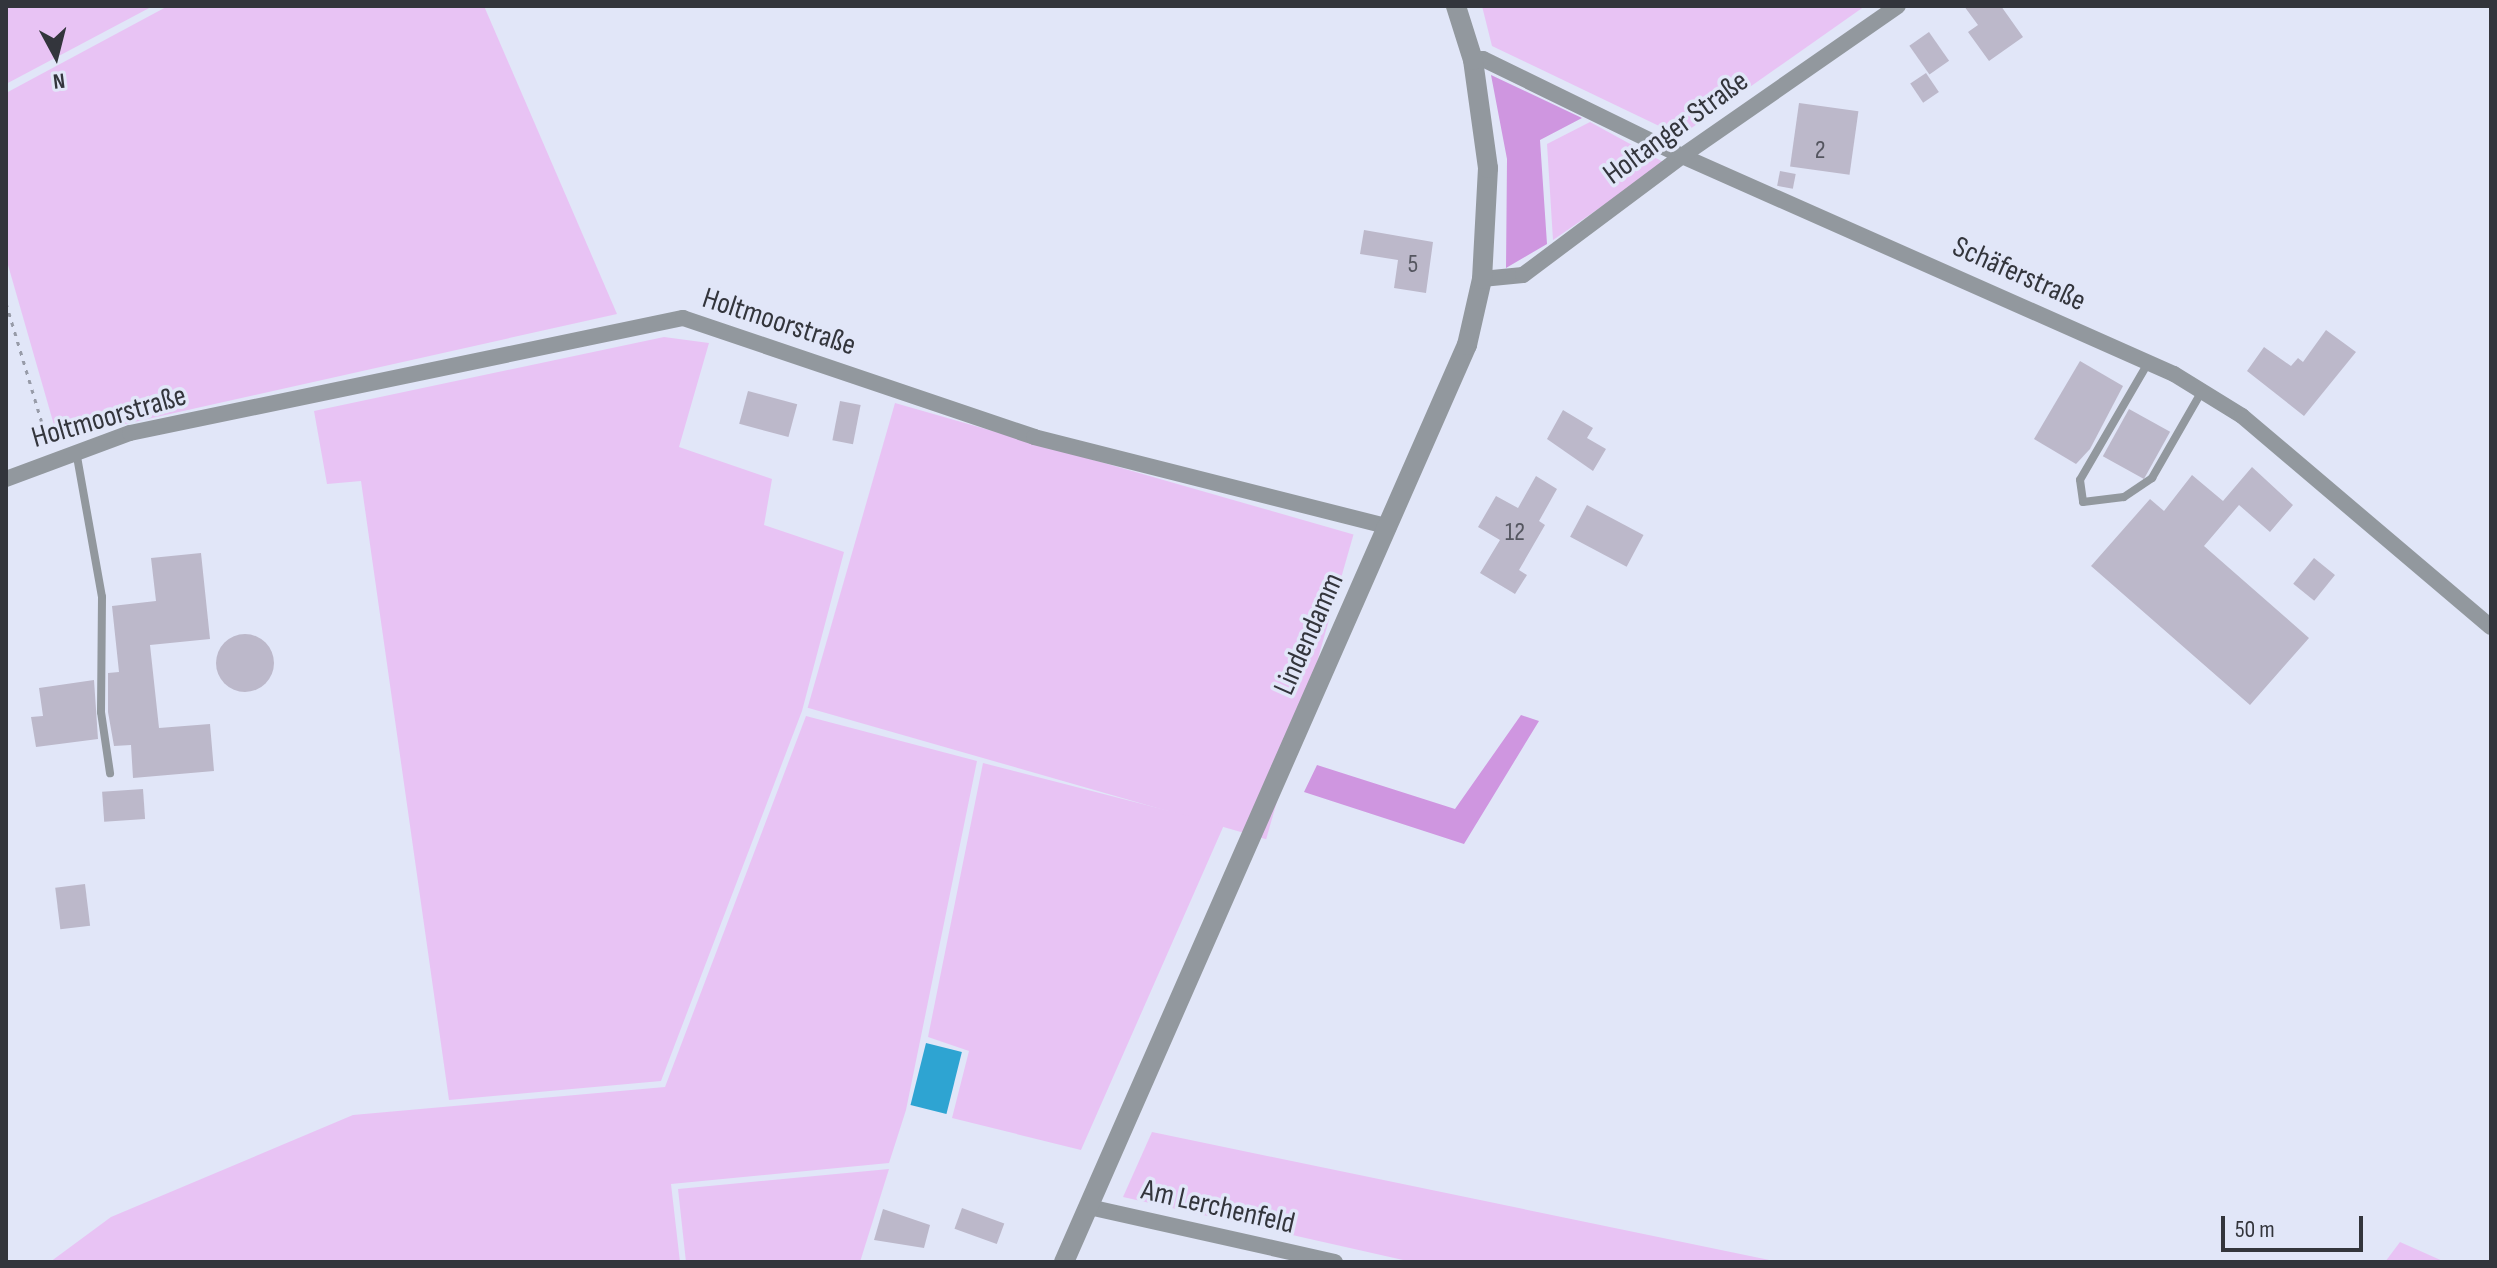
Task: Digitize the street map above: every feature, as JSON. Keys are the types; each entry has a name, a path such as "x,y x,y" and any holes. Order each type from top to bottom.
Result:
{"street":[{"name":"Lindendamm","path":"1064,1262 1452,387 1482,279 1488,168 1473,60 1456,6"},
{"name":"Holtanger Straße","path":"1482,279 1523,275 1682,156 1898,6"},
{"name":"Schäferstraße","path":"1473,60 1483,59 1682,156 2149,362 2202,391 2242,416 2491,627"},
{"name":"Holtmoorstraße","path":"6,479 52,458 130,433 683,318 1034,437 1389,527"},
{"name":"Am Lerchenfeld","path":"1089,1207 1335,1262"}],"lane":[{"path":"2149,362 2080,480 2083,502 2124,497 2152,478 2202,391"},
{"path":"76,450 102,597 101,712 110,773"}],"path":[{"path":"6,303 52,458"}],"shaded area":[{"path":"6,6 153,6 6,84"},
{"path":"168,6 484,6 617,314 58,439 6,258 6,93"},
{"path":"1482,6 1865,6 1680,136 1492,46"},
{"path":"1491,75 1582,118 1540,140 1547,244 1506,268 1507,159"},
{"path":"1590,122 1665,163 1553,240 1547,144"},
{"path":"664,337 709,343 679,447 772,479 764,525 844,552 802,711 661,1081 449,1100 361,481 327,484 314,411"},
{"path":"895,403 1354,534 1266,839 808,708"},
{"path":"1521,715 1539,721 1464,844 1304,792 1317,765 1455,809"},
{"path":"806,716 977,761 906,1110 889,1163 671,1184 680,1262 50,1262 111,1217 353,1115 665,1087"},
{"path":"983,763 1224,825 1081,1150 952,1118 969,1051 928,1037"},
{"path":"1152,1132 1779,1262 1412,1262 1123,1197"},
{"path":"889,1169 860,1262 686,1262 678,1189"},
{"path":"2400,1242 2445,1262 2385,1262"}],"water":[{"path":"926,1043 962,1052 946,1114 911,1105"}],"building":[{"path":"1964,6 2001,6 2023,37 1989,61 1968,32 1978,25"},
{"path":"1929,32 1949,61 1929,74 1909,46"},
{"path":"1926,73 1939,92 1923,103 1910,84"},
{"path":"1799,103 1858,111 1850,175 1790,166"},
{"path":"1780,171 1796,174 1793,189 1777,186"},
{"path":"1364,230 1433,242 1426,293 1394,288 1398,260 1360,254"},
{"path":"2326,330 2356,352 2304,416 2247,371 2264,347 2291,366 2298,358 2303,362"},
{"path":"2080,361 2123,386 2090,449 2076,464 2034,439"},
{"path":"748,391 797,404 788,437 739,424"},
{"path":"840,401 861,405 853,444 832,440"},
{"path":"2129,409 2170,432 2144,479 2103,456"},
{"path":"1563,410 1593,428 1587,438 1606,449 1593,471 1547,439"},
{"path":"2252,467 2293,505 2270,532 2239,505 2204,546 2309,638 2250,705 2091,566 2150,499 2164,511 2192,475 2223,501"},
{"path":"1536,476 1557,489 1539,521 1545,525 1519,570 1527,575 1515,594 1480,573 1500,540 1478,527 1496,496 1518,508"},
{"path":"1587,505 1644,535 1627,567 1570,537"},
{"path":"201,553 210,639 150,645 159,728 210,724 214,771 133,778 131,745 114,746 108,712 108,673 119,672 112,606 156,601 151,558"},
{"path":"2314,558 2335,575 2314,601 2293,584"},
{"path":"245,634 265,643 274,663 265,683 245,692 225,683 216,663 225,643"},
{"path":"94,680 98,739 36,747 31,717 43,716 39,688"},
{"path":"143,789 145,819 104,822 102,792"},
{"path":"85,884 90,926 60,929 55,888"},
{"path":"962,1208 1004,1223 997,1244 954,1229"},
{"path":"883,1209 930,1225 924,1248 874,1240"}]}
